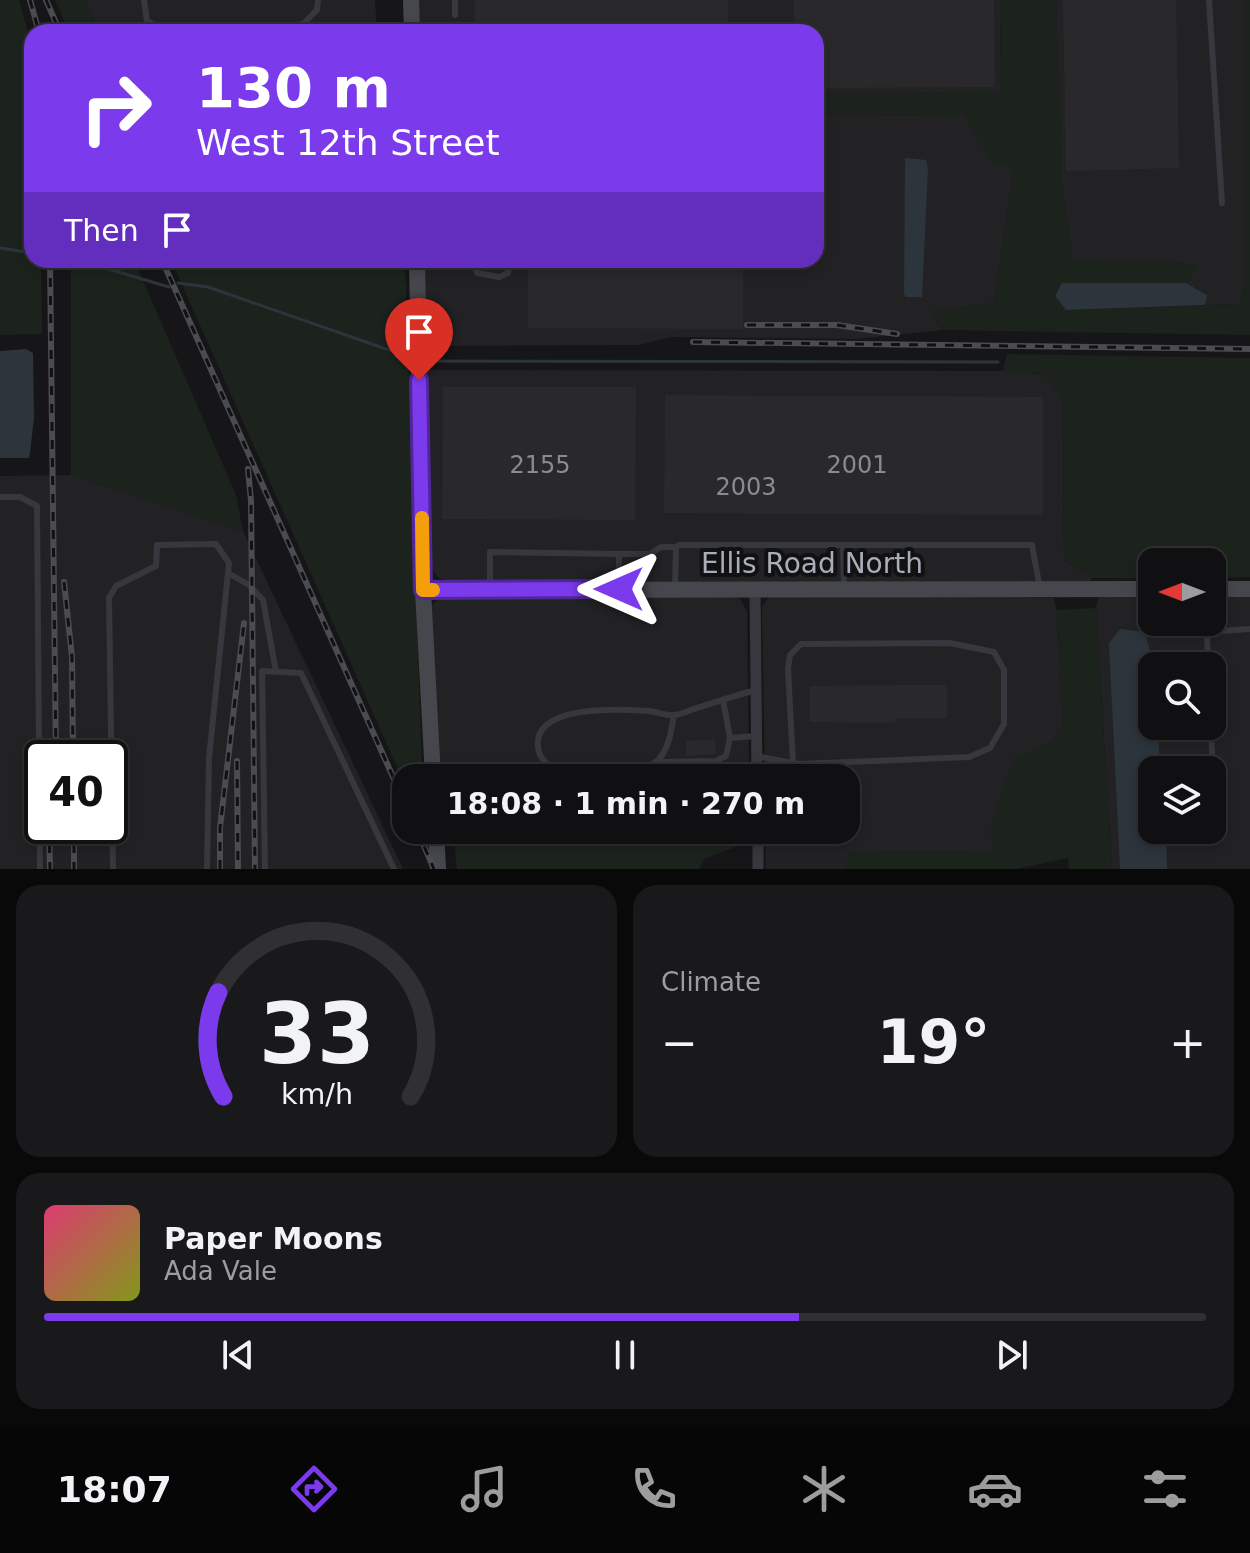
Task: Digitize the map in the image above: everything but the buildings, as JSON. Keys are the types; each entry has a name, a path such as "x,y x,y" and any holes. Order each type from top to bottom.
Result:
{"street":[{"path":"411,0 412,24"},
{"path":"417,268 423,590 432,764"},
{"path":"755,589 757,764"},
{"name":"Ellis Road North","path":"423,590 1138,589"},
{"path":"1226,589 1250,589"},
{"path":"437,844 438,869"},
{"path":"758,844 758,869"}],"lane":[{"path":"144,0 147,21 153,24"},
{"path":"303,24 317,10 318,0"},
{"path":"455,0 455,15"},
{"path":"1209,0 1222,203"},
{"path":"476,268 477,273 499,277 508,273 509,268"},
{"path":"0,497 20,497 37,506 40,869"},
{"path":"113,869 109,598 116,586 156,566 157,545 216,544 229,563 209,758 207,869"},
{"path":"843,545 844,589"},
{"path":"490,589 490,552 650,554 661,547 1032,545 1040,590"},
{"path":"675,589 676,547"},
{"path":"619,554 619,589"},
{"path":"228,573 252,588 263,600 276,672"},
{"path":"1208,652 1207,632 1250,629"},
{"path":"757,756 793,763 969,757 990,748 1004,724 1004,670 994,652 950,643 801,644 790,655 788,669 793,763"},
{"path":"265,869 262,671 301,673 394,869"},
{"path":"723,700 730,738 726,756 716,761 655,762 632,770 561,772 544,761 539,752 539,739 549,721 561,715 651,711 674,715 723,700 756,690"},
{"path":"655,762 668,745 674,715"},
{"path":"730,738 756,736"}],"shaded area":[{"path":"0,0 19,0 26,24 24,268 41,268 42,334 0,335"},
{"path":"55,0 84,0 95,24 66,24"},
{"path":"84,0 375,0 376,24 95,24"},
{"path":"416,0 1000,0 1001,92 824,93 824,24 417,24"},
{"path":"1000,0 1056,0 1061,180 1073,259 1176,262 1197,267 1186,283 1062,283 1067,310 1240,304 1245,281 1246,0 1250,0 1250,335 943,330 931,312 994,303 1014,168 991,161 963,115 824,114 824,93 1001,92"},
{"path":"1056,0 1246,0 1245,281 1240,304 1205,305 1206,294 1186,283 1197,267 1176,262 1073,260 1061,180"},
{"path":"824,114 964,115 991,160 1014,168 994,303 931,312 943,330 857,339 671,337 639,345 424,346 423,268 824,268"},
{"path":"905,158 926,160 928,169 922,297 906,297 904,294"},
{"path":"71,268 137,268 236,495 243,531 71,475"},
{"path":"175,268 405,268 422,764 396,764"},
{"path":"1062,283 1186,283 1207,295 1205,305 1066,310 1055,296"},
{"path":"26,349 33,353 34,418 29,458 0,458 0,351"},
{"path":"1007,354 1250,358 1250,577 1226,578 1226,548 1138,548 1138,578 1092,578 1064,560 1063,401 1044,374 1003,371"},
{"path":"423,370 1003,371 1044,374 1063,401 1064,560 1092,578 1088,584 448,582 432,570 427,553"},
{"path":"71,475 243,531 403,869 0,869 0,476"},
{"path":"1250,594 1250,869 1112,869 1096,608 1099,595 1138,595 1138,636 1226,636 1226,595"},
{"path":"728,595 740,599 747,611 749,764 438,764 430,608 436,601 449,596"},
{"path":"769,597 1053,598 1057,610 1063,725 1051,742 1014,758 994,851 849,852 846,869 766,869 765,844 860,844 860,764 765,764 762,606"},
{"path":"1096,608 1112,869 1069,869 1068,858 1016,869 846,869 848,852 994,851 990,830 1014,757 1051,742 1063,725 1057,610"},
{"path":"1120,629 1138,631 1138,636 1146,636 1150,652 1138,652 1138,740 1159,740 1159,756 1138,756 1138,844 1166,844 1167,869 1120,869 1109,643"},
{"path":"454,844 743,844 704,859 699,869 457,869"}],"waterway":[{"path":"0,248 24,252"},
{"path":"105,268 169,287"},
{"path":"178,283 208,287 409,357"},
{"path":"427,361 998,362"}],"railway":[{"path":"30,0 37,24"},
{"path":"46,0 56,24"},
{"path":"50,268 56,740"},
{"path":"166,268 392,775"},
{"path":"747,325 837,325 897,334"},
{"path":"693,342 1250,349"},
{"path":"248,469 251,501 255,869"},
{"path":"64,582 72,657 73,740"},
{"path":"220,869 220,828 244,623"},
{"path":"237,761 238,869"},
{"path":"49,844 50,869"},
{"path":"74,844 74,869"},
{"path":"423,844 434,869"}],"slow traffic":[{"path":"422,518 423,590 433,590"}],"route":[{"path":"419,380 423,590 619,589"}]}
